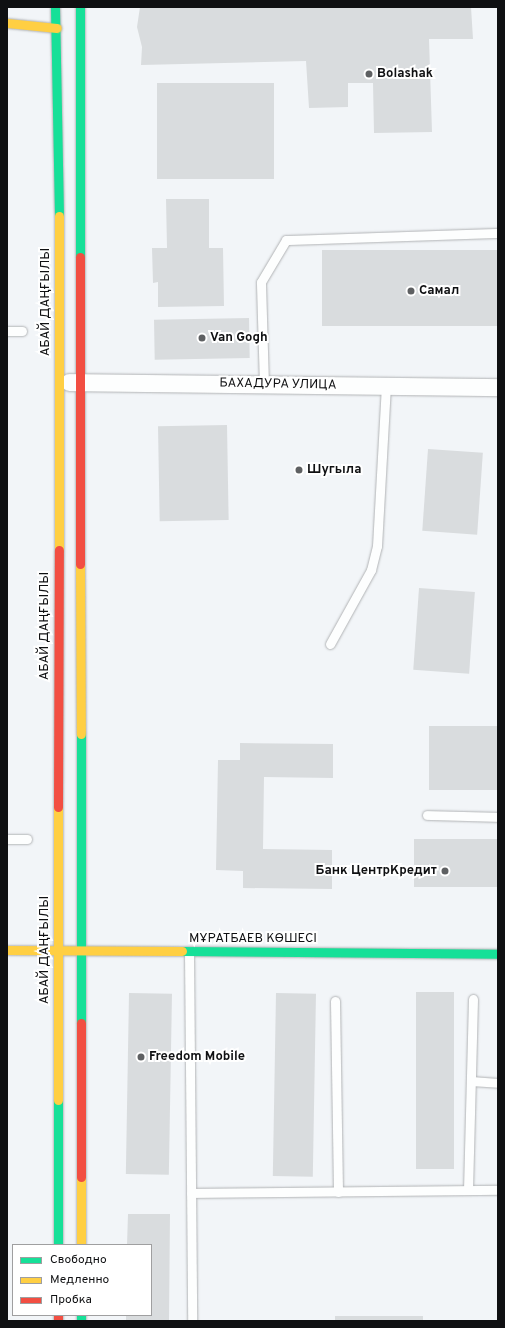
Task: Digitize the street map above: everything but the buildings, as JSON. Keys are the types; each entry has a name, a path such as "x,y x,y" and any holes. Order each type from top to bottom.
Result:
{"main road":[{"name":"АБАЙ ДАҢҒЫЛЫ","path":"55,7 57,28 59,382 58,1244"},
{"path":"80,7 82,26 81,1244"},
{"path":"7,23 57,28"},
{"name":"МҰРАТБАЕВ КӨШЕСІ","path":"7,950 58,952 189,951 498,954"}],"street":[{"path":"57,28 82,26"},
{"name":"БАХАДУРА УЛИЦА","path":"59,382 498,387"}],"lane":[{"path":"264,385 261,282 286,240 498,233"},
{"path":"7,331 22,331"},
{"path":"330,644 371,570 377,546 386,386"},
{"path":"427,815 498,817"},
{"path":"7,839 26,839"},
{"path":"189,951 192,1321"},
{"path":"468,1190 473,1000"},
{"path":"335,1001 338,1192"},
{"path":"471,1081 498,1084"},
{"path":"191,1193 498,1190"}],"traffic: fast":[{"path":"55,7 59,216"},
{"path":"80,7 80,257"},
{"path":"81,734 81,1023"},
{"path":"182,951 498,954"},
{"path":"58,1100 58,1244"},
{"path":"81,1316 81,1321"}],"traffic: slow":[{"path":"7,23 57,28"},
{"path":"59,216 59,550"},
{"path":"80,564 81,734"},
{"path":"58,807 58,1100"},
{"path":"7,950 182,951"},
{"path":"81,1177 81,1244"}],"traffic: jam":[{"path":"80,257 80,564"},
{"path":"58,807 59,550"},
{"path":"81,1023 81,1177"},
{"path":"58,1316 58,1321"}],"place":[{"name":"Bolashak","path":"369,74"},
{"name":"Самал","path":"411,291"},
{"name":"Van Gogh","path":"202,338"},
{"name":"Шугыла","path":"299,470"},
{"name":"Банк ЦентрКредит","path":"445,871"},
{"name":"Freedom Mobile","path":"141,1057"}]}
